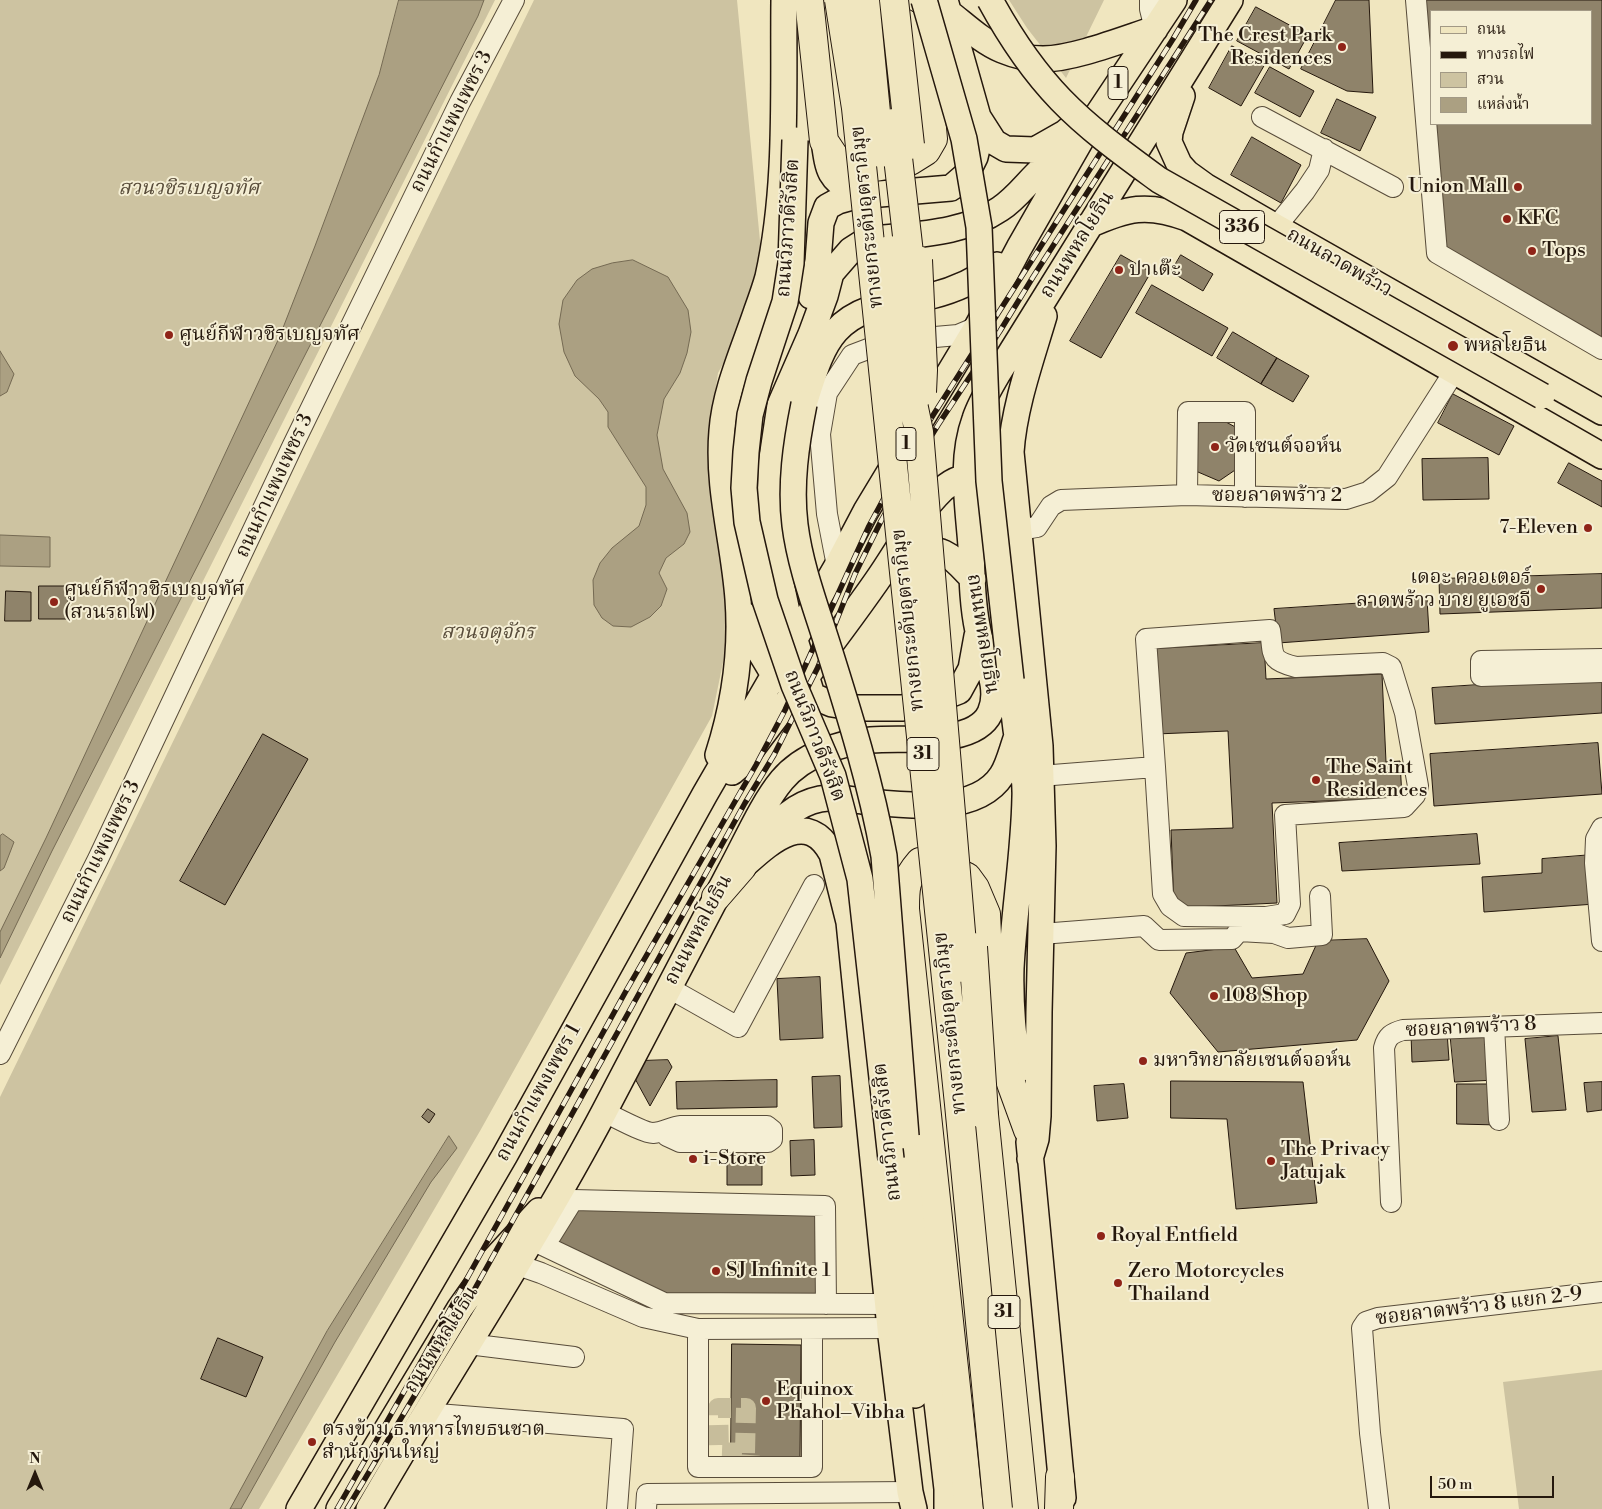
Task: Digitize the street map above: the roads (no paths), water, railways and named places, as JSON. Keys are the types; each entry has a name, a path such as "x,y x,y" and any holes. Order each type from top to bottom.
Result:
{"highway":[{"path":"792,0 824,141 836,159 852,167 876,167 910,161 926,151 933,139 931,118 896,0"},
{"name":"31","path":"828,0 984,1509"},
{"name":"ทางยกระดับอุตราภิมุข","path":"839,0 858,128 960,1114 998,1509"},
{"name":"ทางยกระดับอุตราภิมุข","path":"865,0 891,262 903,355 919,432 976,1115 1015,1509"},
{"name":"31","path":"882,0 897,149 954,641 984,1115 1024,1509"},
{"path":"896,0 914,178 923,370 919,432"},
{"path":"969,1509 905,909 905,887 910,873 920,862 940,864 967,878 976,888 986,914 989,976 1004,1064 1028,1130"},
{"path":"716,897 742,867"},
{"path":"1058,1509 1060,1477"}],"main road":[{"path":"705,794 722,743 734,692 739,638 738,600 722,482 722,430 727,400 767,279 775,238 792,0"},
{"name":"ถนนวิภาวดีรังสิต","path":"792,0 795,140 791,263 785,302 758,381 750,415 744,488 747,522 765,600 794,685 833,776 860,879 929,1509"},
{"name":"31","path":"924,0 964,139 979,227 989,481 1025,794 1024,827 1011,967 1011,1001 1014,1040 1028,1130 1064,1509"},
{"name":"336","path":"990,0 1013,38 1039,75 1061,100 1105,139 1159,180 1602,431"},
{"name":"1","path":"794,640 866,511 977,326 1082,138 1174,0"},
{"name":"ถนนพหลโยธิน","path":"369,1509 425,1413 518,1265 539,1243 565,1185 716,897 770,797 782,781 796,766 808,758 834,748 869,740 949,737 966,734 988,718 994,703 993,689 978,630 972,579 966,477 968,444 975,419 986,394 1230,0"},
{"path":"947,6 980,38 1001,50 1042,60 1062,57 1155,29"},
{"path":"722,482 734,498 741,501 752,500 758,492 764,438 777,385 810,299 819,248 821,223 827,207 838,201 856,196 951,188 966,175 975,157 979,140 978,117 947,6"},
{"name":"ถนนลาดพร้าว","path":"1196,56 1170,132 1169,142 1179,164 1187,173 1205,186 1276,228 1602,412"},
{"path":"978,117 994,142 1000,146 1006,149 1035,150 1065,132 1109,96"},
{"path":"805,687 783,595 770,519 771,464 780,405 811,334 831,273 850,250 862,243 875,239 957,229 978,221 1000,209 1023,189 1044,166 1082,138"},
{"path":"824,141 828,167 833,178 856,196"},
{"path":"1208,230 1204,218 1207,208 1214,202 1229,200"},
{"name":"ถนนลาดพร้าว","path":"1089,225 1113,215 1140,208 1168,211 1187,218 1602,456"},
{"path":"819,248 823,263 827,267 835,268"},
{"path":"947,1509 947,1488 906,1136 884,856 878,819 856,737 807,576 795,526 794,466 797,436 804,404 815,371 835,332 846,321 858,312 873,307 930,296 957,287 989,270 1019,248"},
{"path":"1030,1159 1036,1139 1038,1116 1043,846 1040,746 1011,452 1012,430 1052,287"},
{"path":"968,515 994,482 1011,452"},
{"path":"705,794 739,766 805,687 912,524 943,489 954,480 966,477 978,477 994,482 1005,490 1011,499 1018,522"},
{"path":"876,581 898,560 911,553 928,549 941,551 954,559 972,579"},
{"path":"738,600 750,635 774,675 805,687 832,704 857,708 902,708 928,703 959,691 971,669 978,630"},
{"name":"ถนนกำแพงเพชร 1","path":"299,1509 505,1155 705,794 794,640"},
{"path":"808,758 829,742 902,708"},
{"path":"742,867 760,843 789,812 819,799 831,797 887,803 934,805 949,804 973,797 984,791 1002,775 1017,736"},
{"path":"742,867 766,845 781,835 798,831 809,832 820,837 827,844 832,854 849,922 889,1316 912,1501"},
{"path":"849,922 855,890 867,878 902,864 920,862"},
{"name":"ถนนพหลโยธิน","path":"339,1509 460,1308 488,1267 510,1241 565,1185"}],"street":[{"name":"ถนนกำแพงเพชร 3","path":"0,1054 98,859 293,445 460,102 514,0"},
{"path":"1150,0 1150,9 1155,29"},
{"path":"1416,0 1437,253 1602,348"},
{"path":"1262,118 1393,187"},
{"path":"1276,228 1319,170 1324,149"},
{"path":"837,566 827,514 820,434 827,393 852,354 889,341 958,335 977,326"},
{"name":"ซอยลาดพร้าว 2","path":"1018,522 1037,526 1051,506 1061,500 1187,495 1346,499 1368,492 1387,477 1454,372"},
{"path":"1187,495 1188,412 1246,412 1245,497"},
{"path":"1270,630 1275,658 1284,664 1296,667 1383,663 1391,667 1405,713 1418,786 1415,795 1404,807 1286,815 1290,904 1285,914 1266,917 1184,916 1170,906 1163,894 1155,767 1146,639 1270,630"},
{"path":"1602,659 1481,661 1481,676 1602,672"},
{"path":"1040,776 1155,767"},
{"path":"1602,828 1596,838 1595,864 1602,941"},
{"path":"669,988 738,1027 814,885"},
{"path":"1041,934 1144,926 1159,940 1232,939 1239,931 1274,933 1288,938 1322,935 1320,896"},
{"name":"ซอยลาดพร้าว 8","path":"1391,1202 1384,1048 1386,1041 1392,1033 1403,1030 1602,1023"},
{"path":"1494,1026 1499,1120"},
{"path":"604,1112 650,1133 664,1132"},
{"path":"826,1304 825,1206 573,1200 539,1243 664,1303 826,1304 889,1316"},
{"path":"518,1265 643,1317 698,1329 812,1329 889,1316"},
{"name":"ซอยลาดพร้าว 8 แยก 2-9","path":"1379,1509 1364,1375 1362,1328 1366,1322 1378,1318 1602,1292"},
{"path":"698,1329 698,1467 812,1467 812,1329"},
{"path":"468,1344 574,1357"},
{"path":"425,1413 623,1429 617,1509"},
{"path":"646,1509 647,1494 912,1501"}],"water":[{"path":"399,0 484,0 478,16 52,851 0,958 0,932 46,838 279,338 379,75"},
{"path":"633,260 668,277 688,310 691,332 687,353 680,373 664,399 657,435 663,469 687,513 690,532 684,544 666,558 659,573 667,589 661,606 650,617 631,627 613,626 602,618 594,605 593,580 600,563 612,548 639,526 646,505 646,487 608,427 608,412 599,399 575,376 564,352 559,324 563,300 577,280 592,269 612,263"},
{"path":"0,351 14,374 7,392 0,396"},
{"path":"0,535 50,537 50,567 0,566"},
{"path":"3,834 14,842 4,868 0,871 0,836"},
{"path":"449,1136 457,1148 431,1182 335,1342 241,1509 230,1509 327,1331"}],"tunnel":[{"path":"745,1453 746,1408 718,1408 719,1452 745,1453 750,1453 749,1467"}],"railway":[{"path":"337,1509 418,1367 626,991 756,765 785,710 869,526 890,487 930,420 1196,0"},
{"path":"347,1509 428,1373 745,803 774,755 818,667 855,574 881,521 905,479 1211,0"}],"place":[{"name":"The Crest Park Residences","path":"1342,47"},
{"name":"Union Mall","path":"1518,187"},
{"name":"KFC","path":"1507,219"},
{"name":"Tops","path":"1532,251"},
{"name":"ปาเต๊ะ","path":"1119,270"},
{"name":"ศูนย์กีฬาวชิรเบญจทัศ","path":"169,335"},
{"name":"พหลโยธิน","path":"1453,346"},
{"name":"วัดเซนต์จอห์น","path":"1215,447"},
{"name":"7-Eleven","path":"1588,528"},
{"name":"เดอะ ควอเตอร์ ลาดพร้าว บาย ยูเอชจี","path":"1541,589"},
{"name":"ศูนย์กีฬาวชิรเบญจทัศ (สวนรถไฟ)","path":"54,602"},
{"name":"The Saint Residences","path":"1316,780"},
{"name":"108 Shop","path":"1214,996"},
{"name":"มหาวิทยาลัยเซนต์จอห์น","path":"1143,1061"},
{"name":"i-Store","path":"693,1159"},
{"name":"The Privacy Jatujak","path":"1271,1161"},
{"name":"Royal Entfield","path":"1101,1236"},
{"name":"SJ Infinite 1","path":"716,1271"},
{"name":"Zero Motorcycles Thailand","path":"1118,1283"},
{"name":"Equinox Phahol–Vibha","path":"766,1401"},
{"name":"ตรงข้าม ธ.ทหารไทยธนชาต สำนักงานใหญ่","path":"312,1442"}],"park label":[{"name":"สวนวชิรเบญจทัศ","path":"189,189"},
{"name":"สวนจตุจักร","path":"488,633"}]}
